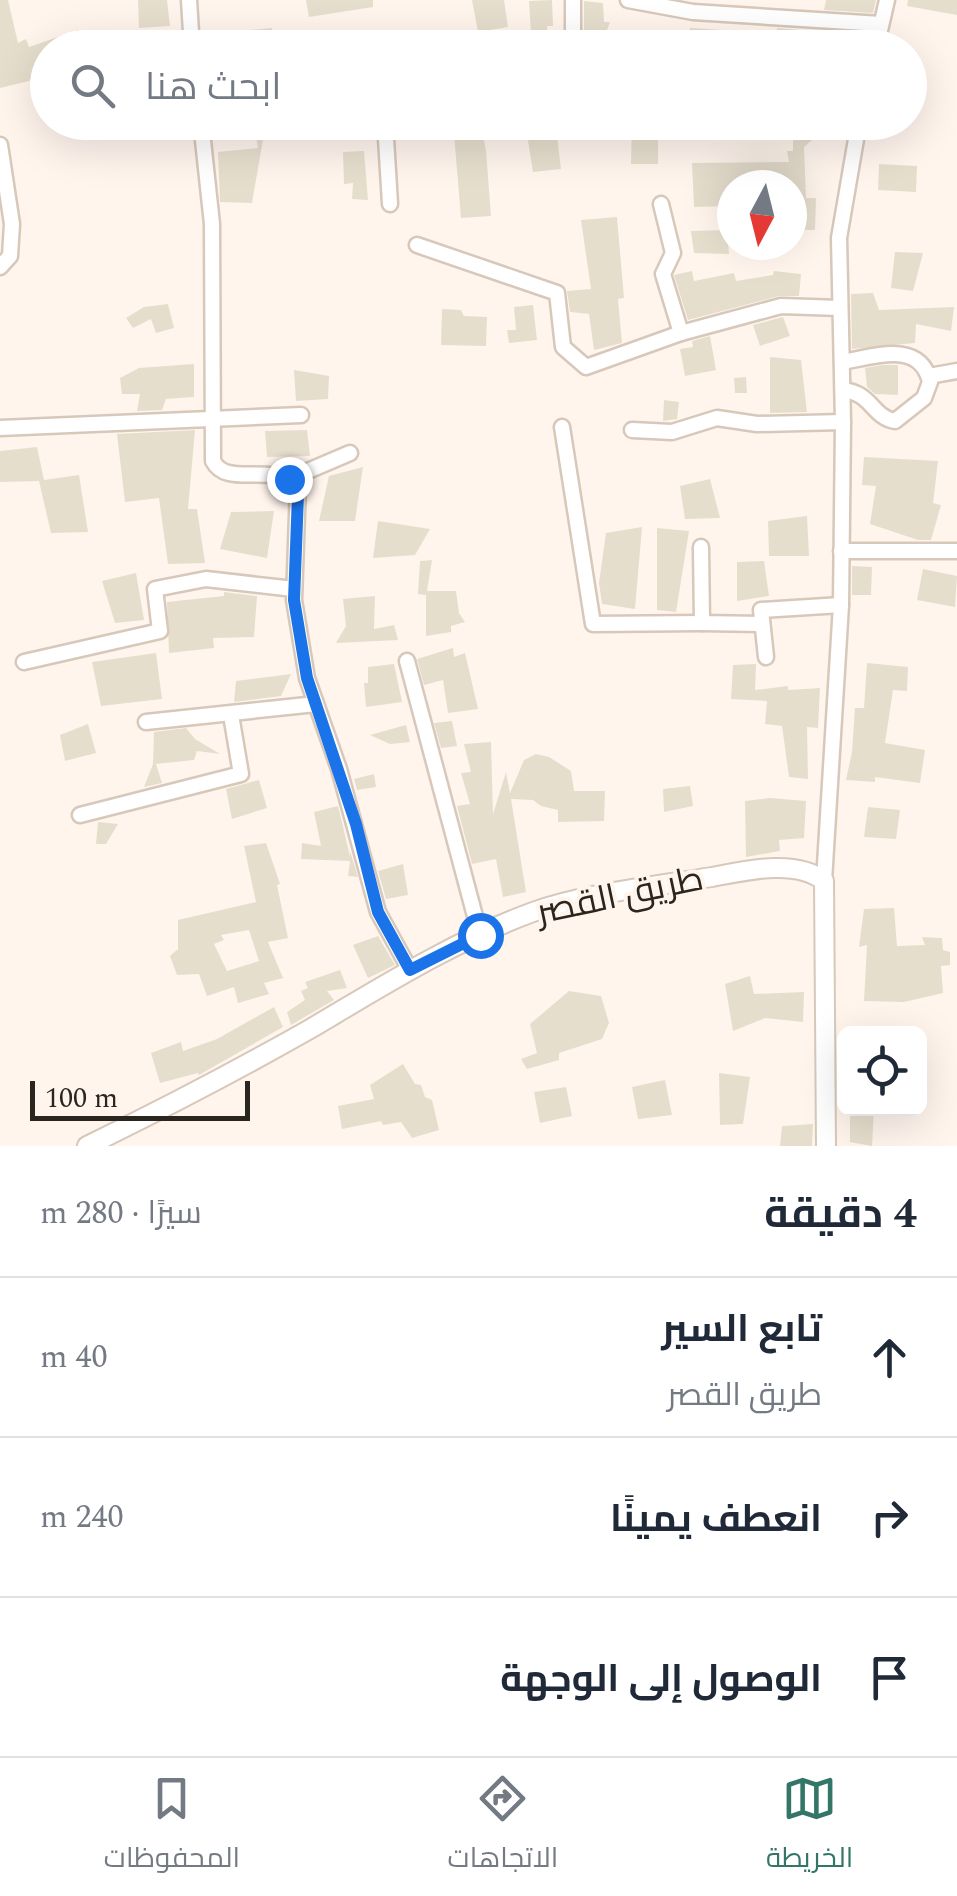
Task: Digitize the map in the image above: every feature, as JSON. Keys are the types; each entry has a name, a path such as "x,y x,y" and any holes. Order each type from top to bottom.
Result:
{"street":[{"path":"190,0 191,30"},
{"path":"573,0 573,30"},
{"path":"628,0 881,24"},
{"path":"880,30 887,0"},
{"path":"203,140 212,224 213,460 218,471 227,475 277,474 298,486 294,589 300,646 356,824 378,912 410,970"},
{"path":"385,140 390,204"},
{"path":"826,1146 824,882 841,605 842,206 855,140"},
{"path":"0,145 12,224 10,256 0,268"},
{"path":"661,204 673,253 663,274 682,333"},
{"path":"417,246 557,293 563,347 586,367 682,333 782,306 840,308"},
{"path":"842,362 907,354 922,364 929,376 924,398 896,421 884,418 865,396 842,390"},
{"path":"929,376 957,371"},
{"path":"0,428 301,414"},
{"path":"632,430 672,432 718,418 757,424 843,422"},
{"path":"562,427 593,624 762,624"},
{"path":"289,479 350,454"},
{"path":"701,548 702,623"},
{"path":"841,551 957,551"},
{"path":"24,662 160,631 156,589 206,579 294,589"},
{"path":"766,657 761,610 841,605"},
{"path":"407,661 480,935"},
{"path":"146,722 316,704"},
{"path":"80,815 240,774 232,715"},
{"name":"طريق القصر","path":"87,1146 202,1091 410,970 536,911 750,870 808,873 824,882"}],"building":[{"path":"0,0 8,0 18,43 26,39 30,47 30,81 0,88"},
{"path":"138,0 167,0 170,26 139,28"},
{"path":"306,0 373,0 373,7 309,17"},
{"path":"472,0 504,0 508,27 478,30"},
{"path":"552,0 553,26 531,30 529,1"},
{"path":"826,0 876,0 873,13 824,10"},
{"path":"908,0 957,0 957,15 907,6"},
{"path":"584,1 603,3 604,22 610,22 607,30 584,30"},
{"path":"256,140 263,140 252,203 220,202 218,152 258,148"},
{"path":"454,140 484,140 491,216 461,218"},
{"path":"528,140 557,140 561,169 533,172"},
{"path":"632,140 658,140 658,164 631,164"},
{"path":"793,140 812,140 804,147 805,170 717,170 717,206 694,207 692,163 789,162 787,151 793,151"},
{"path":"364,151 368,200 352,199 353,183 344,184 343,152"},
{"path":"879,164 917,166 916,192 878,190"},
{"path":"807,198 816,198 815,230 807,230"},
{"path":"617,217 624,298 618,299 622,343 594,350 589,314 570,312 567,291 591,289 581,220"},
{"path":"717,230 717,254 694,253 691,231"},
{"path":"895,252 923,253 913,291 891,288"},
{"path":"692,271 694,281 734,273 736,281 773,275 774,271 801,274 799,296 779,296 688,320 674,275"},
{"path":"873,293 879,310 954,307 951,331 916,324 915,343 852,349 851,294"},
{"path":"168,304 174,328 156,333 151,319 133,328 126,318 144,307"},
{"path":"533,305 537,340 509,343 507,330 516,330 514,307"},
{"path":"442,309 461,310 464,316 487,317 486,346 441,345"},
{"path":"783,317 790,336 760,346 753,325"},
{"path":"710,336 716,370 685,376 680,349 693,347 692,341"},
{"path":"770,357 801,360 807,412 770,413"},
{"path":"194,364 194,397 166,399 162,410 137,411 140,394 122,394 120,378 139,368"},
{"path":"898,365 898,395 875,394 867,387 865,368"},
{"path":"294,370 329,376 328,399 296,401"},
{"path":"746,377 747,393 735,393 734,378"},
{"path":"664,400 679,402 677,419 663,421"},
{"path":"195,430 188,509 197,509 205,563 168,564 159,498 125,502 117,434"},
{"path":"307,430 310,456 267,457 265,431"},
{"path":"37,447 44,480 79,475 88,532 51,533 39,481 0,482 0,451"},
{"path":"864,457 938,461 933,503 941,505 931,540 918,540 870,524 876,486 862,485"},
{"path":"363,467 355,521 319,521 329,476"},
{"path":"710,479 720,518 685,519 680,486"},
{"path":"274,511 267,558 220,549 231,512"},
{"path":"807,516 809,556 769,556 768,521"},
{"path":"378,521 430,529 415,555 373,558"},
{"path":"642,527 635,609 602,604 599,583 606,533"},
{"path":"657,528 689,531 676,612 657,610"},
{"path":"432,560 427,591 456,591 459,613 465,622 451,626 451,632 426,636 426,595 418,594 420,561"},
{"path":"764,561 769,596 737,601 737,562"},
{"path":"852,566 872,567 871,595 852,595"},
{"path":"923,569 957,576 955,607 917,600"},
{"path":"136,573 144,620 115,623 102,581"},
{"path":"224,592 257,596 254,637 213,638 214,648 169,653 167,602 224,596"},
{"path":"375,596 374,629 394,625 398,640 336,643 346,626 343,599"},
{"path":"453,648 454,657 465,653 478,709 448,713 443,680 424,685 417,659"},
{"path":"156,653 162,699 101,706 92,662"},
{"path":"867,663 908,667 907,691 893,690 885,743 925,750 920,783 875,777 875,782 846,780 855,708 864,708"},
{"path":"394,664 402,702 366,707 364,683 368,683 368,667"},
{"path":"756,664 755,690 820,688 818,728 807,727 808,779 789,777 782,726 765,724 767,701 731,699 733,665"},
{"path":"291,674 281,696 234,702 236,681"},
{"path":"452,721 457,746 441,748 434,723"},
{"path":"88,724 96,753 65,761 60,735"},
{"path":"406,725 410,742 390,744 370,735"},
{"path":"186,728 195,739 220,754 197,751 194,760 156,764 162,783 144,787 153,764 154,732"},
{"path":"491,742 493,814 506,772 510,793 524,760 536,754 571,771 574,791 605,791 604,821 558,822 558,810 533,800 511,799 526,892 503,897 496,859 472,864 457,806 470,804 461,773 471,772 464,744"},
{"path":"374,774 376,787 357,790 354,779"},
{"path":"259,780 267,808 232,819 226,789"},
{"path":"690,786 693,806 664,812 663,789"},
{"path":"745,801 806,801 804,838 779,840 780,851 746,857"},
{"path":"338,806 358,877 348,876 350,861 301,859 302,843 321,846 314,812"},
{"path":"868,807 900,810 896,839 864,837"},
{"path":"98,822 118,824 106,844 96,844"},
{"path":"266,843 280,884 277,885 288,938 268,942 283,978 264,983 269,994 238,1003 234,987 207,996 199,974 177,975 170,956 178,949 178,920 256,902 244,846","holes":["249,930 259,961 227,971 214,944 224,940 221,935"]},
{"path":"403,864 408,895 386,899 378,871"},
{"path":"894,908 897,946 925,945 922,937 942,938 943,950 950,952 950,965 941,966 943,993 904,1002 864,1001 867,945 859,947 864,909"},
{"path":"378,936 395,965 368,978 353,945"},
{"path":"340,970 347,988 327,991 334,1000 291,1025 287,1012 305,1000 301,991 308,988 305,982"},
{"path":"750,976 754,994 804,992 803,1022 765,1018 733,1031 725,984"},
{"path":"569,991 601,996 609,1023 602,1039 559,1053 559,1060 527,1069 521,1059 537,1053 530,1024"},
{"path":"274,1007 283,1027 199,1075 160,1083 151,1053 181,1042 183,1051 217,1039"},
{"path":"403,1064 415,1084 421,1085 425,1097 432,1100 439,1130 412,1138 401,1122 383,1125 381,1121 342,1129 338,1106 374,1099 370,1085"},
{"path":"719,1073 750,1077 743,1124 720,1125"},
{"path":"665,1080 672,1115 638,1119 632,1087"},
{"path":"566,1087 572,1116 540,1123 534,1092"},
{"path":"850,1116 874,1116 872,1146 850,1142"},
{"path":"813,1124 812,1146 780,1146 782,1126"}],"route":[{"path":"289,479 298,486 294,600 300,646 356,824 378,912 410,970 480,935"}]}
